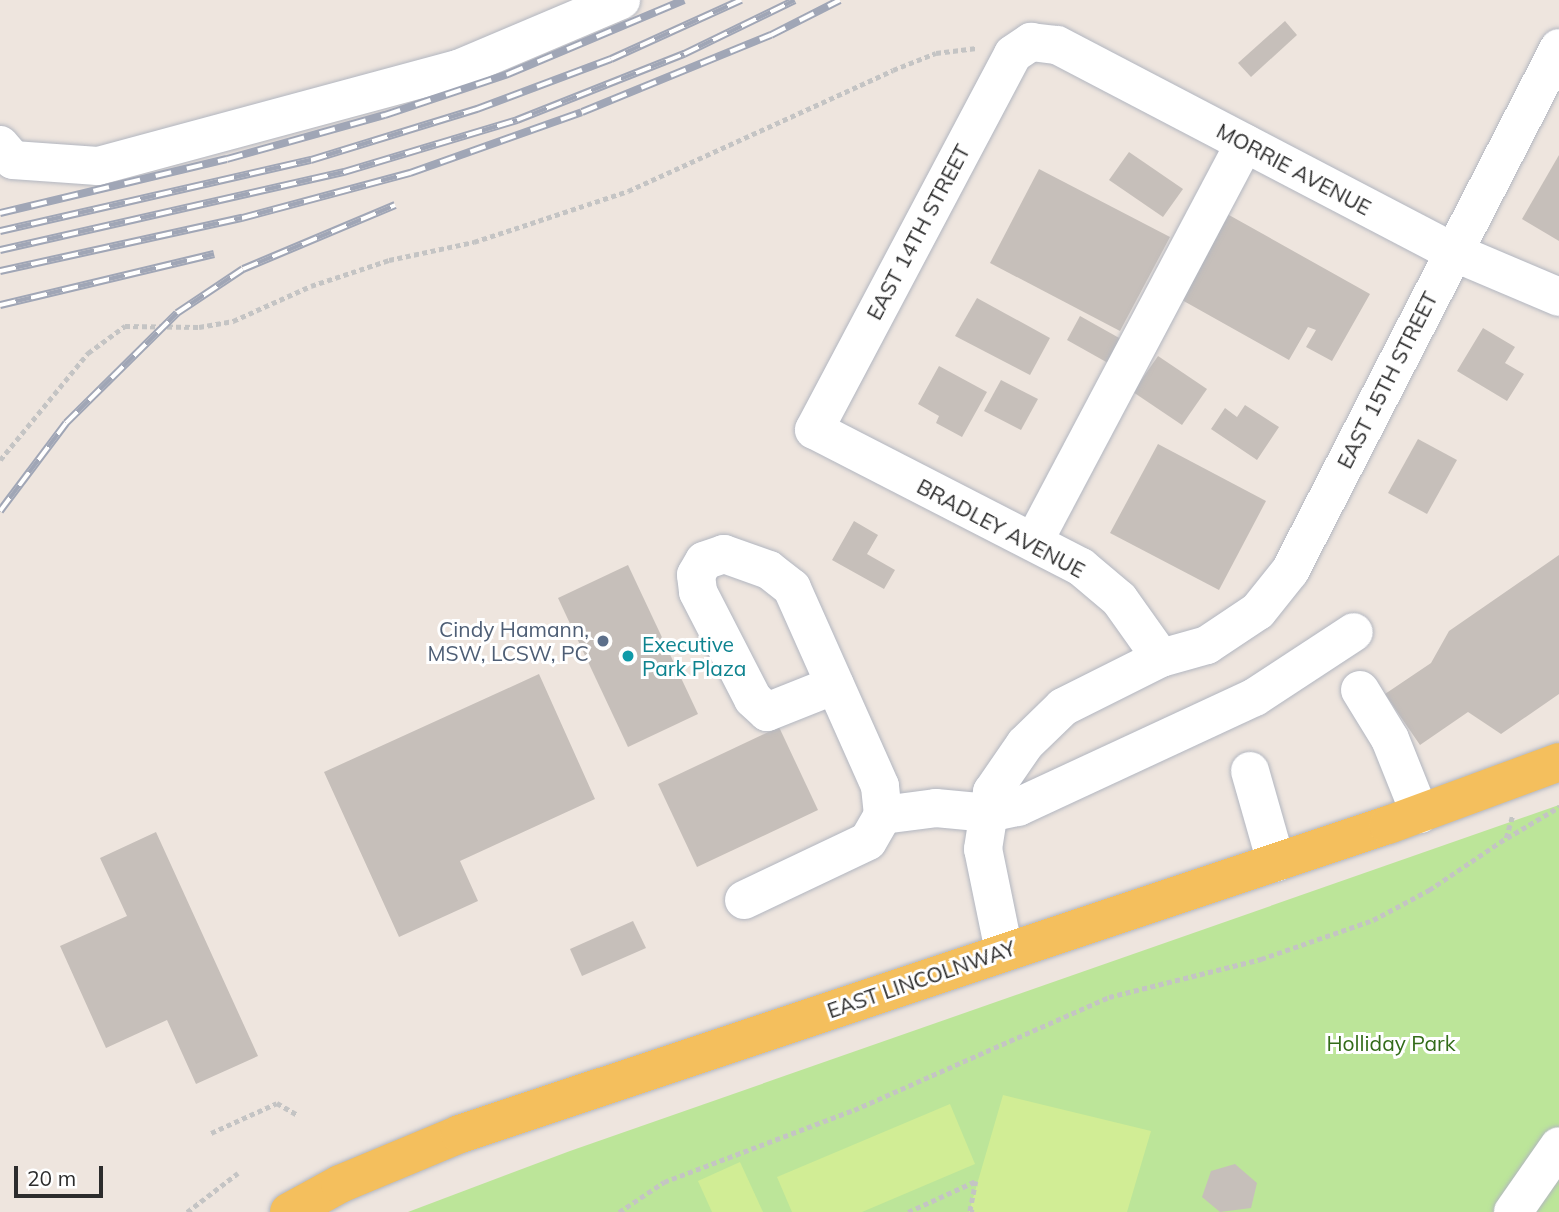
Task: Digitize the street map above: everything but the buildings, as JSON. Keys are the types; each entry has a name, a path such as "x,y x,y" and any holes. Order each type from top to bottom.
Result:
{"main road":[{"name":"EAST LINCOLNWAY","path":"289,1212 340,1184 460,1134 1004,951 1276,863 1420,814 1559,762"}],"street":[{"path":"0,145 13,160 97,166 458,69 621,0"},
{"name":"MORRIE AVENUE","path":"1022,48 1057,45 1453,252 1559,297"},
{"name":"EAST 14TH STREET","path":"814,430 1022,48"},
{"name":"EAST 15TH STREET","path":"1004,951 983,849 992,792 1025,744 1063,707 1161,658 1207,645 1258,611 1290,571 1559,48"},
{"path":"1034,541 1245,143"},
{"name":"BRADLEY AVENUE","path":"814,430 1081,567 1119,599 1161,658"},
{"path":"883,815 936,808 989,813 1017,807 1255,697 1354,632"},
{"path":"744,900 868,841 883,815 880,786 835,685"},
{"path":"1360,690 1390,739 1420,814"},
{"path":"1250,771 1276,863"},
{"path":"1513,1212 1559,1146"}],"path":[{"path":"0,460 88,353 124,326 199,327 233,321 311,286 389,260 474,242 628,191 936,53 973,47 1022,48"},
{"path":"1506,838 1524,776"},
{"path":"619,1212 664,1182 854,1110 1109,998 1261,959 1373,920 1429,890 1506,838 1559,807"},
{"path":"211,1133 278,1103 298,1115"},
{"path":"187,1212 237,1173"},
{"path":"908,1212 976,1181 970,1211 974,1212"}],"green space":[{"name":"Holliday Park","path":"1559,805 1559,1212 408,1212 570,1151"},
{"path":"1003,1095 1151,1131 1127,1212 969,1212"},
{"path":"950,1104 975,1164 862,1212 792,1212 777,1177"},
{"path":"740,1162 763,1212 712,1212 698,1181"}],"railway":[{"path":"0,213 227,159 385,115 508,74 684,0"},
{"path":"0,231 311,160 477,109 611,59 741,0"},
{"path":"0,250 344,172 517,120 684,54 795,0"},
{"path":"0,271 242,218 410,173 582,112 771,35 840,0"},
{"path":"0,511 66,423 177,313 243,269 395,205"},
{"path":"0,305 214,254"}],"place":[{"name":"Cindy Hamann, MSW, LCSW, PC","path":"603,641"},
{"name":"Executive Park Plaza","path":"628,656"}]}
